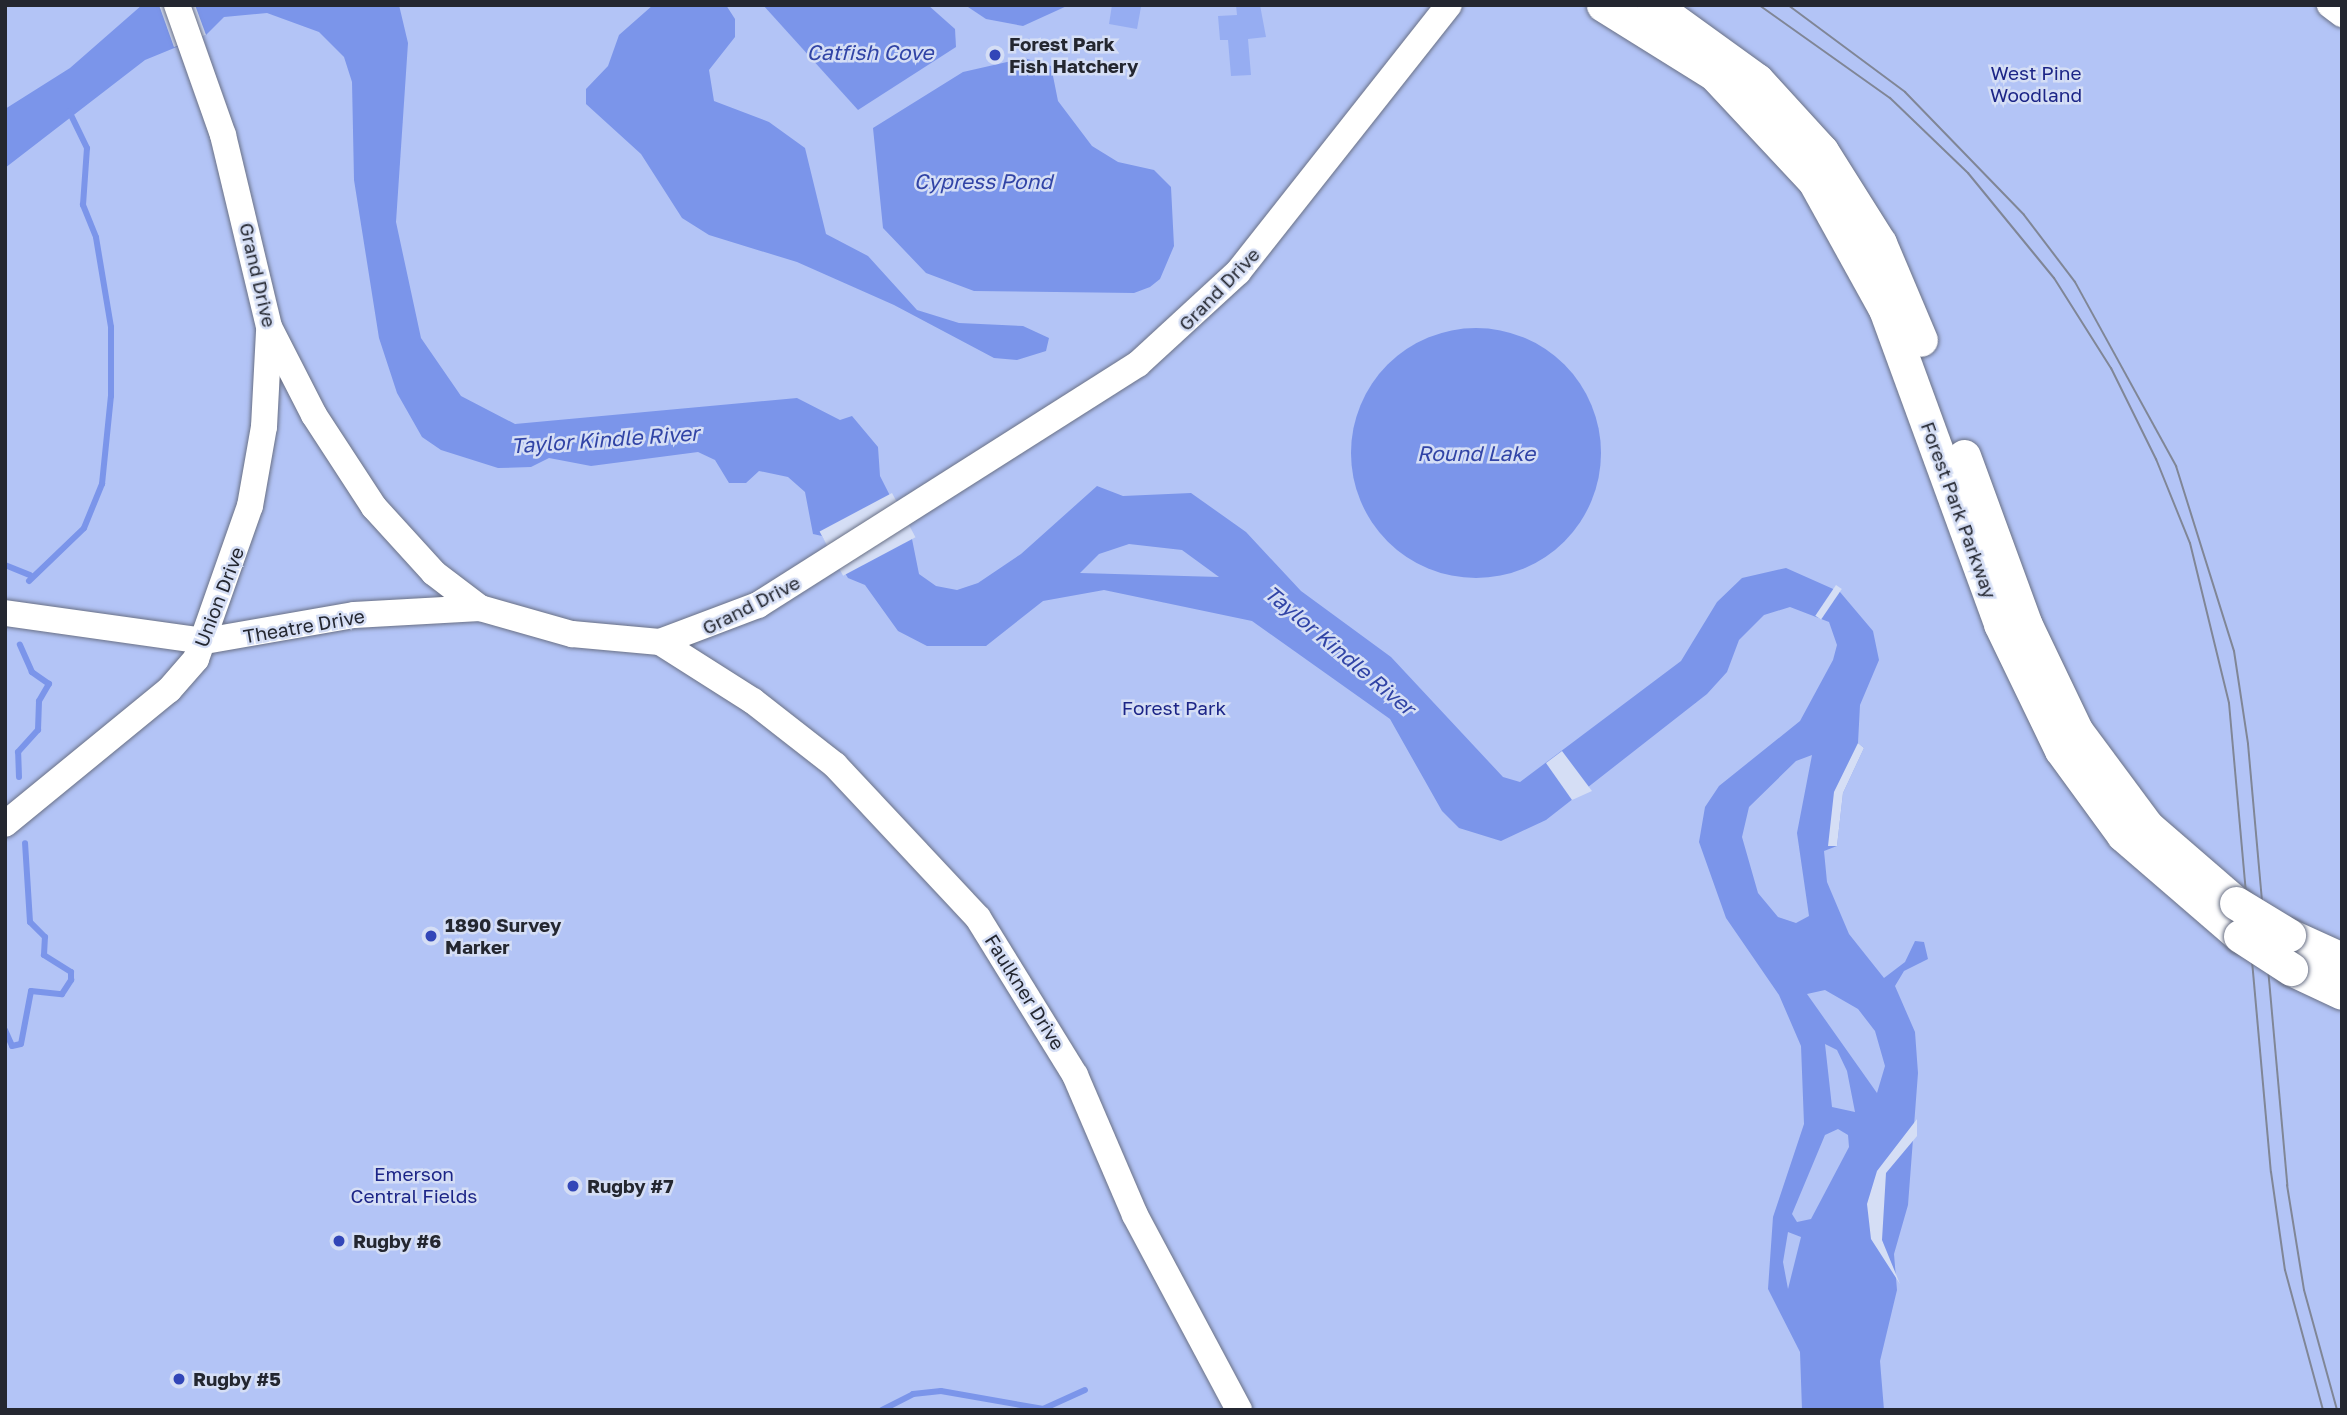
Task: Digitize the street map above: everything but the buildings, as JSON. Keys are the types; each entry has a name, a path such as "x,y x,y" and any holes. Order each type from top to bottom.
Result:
{"main road":[{"name":"Forest Park Parkway","path":"1603,5 1714,74 1814,181 1885,309 1996,612 2061,750 2139,851 2240,936 2291,969 2342,993"},
{"name":"Forest Park Parkway","path":"1653,5 1756,80 1846,184 1897,276 2058,697 2120,795 2174,853 2236,903 2289,935 2342,959"}],"street":[{"name":"Grand Drive","path":"177,5 239,192 269,327 314,415 374,507 434,573 480,608 572,634 660,642 729,621 836,558 1087,400 1179,331 1262,244 1449,5"},
{"path":"2330,5 2342,14"},
{"name":"Union Drive","path":"5,824 169,690 205,641 240,546 259,463 269,327"},
{"name":"Theatre Drive","path":"5,613 205,641 354,615 480,608"},
{"name":"Faulkner Drive","path":"660,642 753,701 835,765 911,839 978,918 1075,1075 1135,1215 1239,1410"}],"green space":[{"name":"Forest Park","path":"5,5 2342,5 2342,1410 5,1410"}],"water":[{"name":"Taylor Kindle River","path":"142,5 399,5 408,43 396,222 421,338 461,396 515,424 797,398 840,420 852,416 878,447 880,476 912,539 919,574 936,586 957,590 978,583 1021,554 1097,486 1123,496 1191,493 1246,532 1301,591 1391,657 1503,777 1520,782 1681,661 1717,602 1742,578 1786,568 1840,592 1873,631 1879,660 1860,705 1858,743 1864,748 1843,793 1837,846 1824,851 1827,882 1849,934 1884,978 1905,962 1915,941 1924,942 1928,959 1904,971 1895,986 1915,1032 1918,1073 1908,1205 1894,1254 1897,1290 1880,1361 1884,1410 1802,1410 1800,1352 1768,1289 1773,1217 1804,1124 1801,1046 1779,995 1726,918 1699,842 1705,807 1719,786 1800,721 1833,660 1837,645 1829,622 1790,607 1764,615 1739,640 1727,672 1707,694 1546,820 1501,841 1459,828 1442,811 1390,719 1252,621 1104,590 1043,601 986,646 927,646 898,631 865,585 848,578 822,536 813,534 805,492 788,477 759,471 746,483 729,483 715,460 698,452 591,466 549,458 531,467 498,468 441,450 422,437 397,393 379,338 354,180 352,82 344,57 319,32 267,13 224,17 206,35 145,60 5,168 5,109 70,68","holes":["1129,544 1182,550 1219,577 1080,573 1099,554","1812,755 1797,833 1809,916 1796,923 1778,917 1758,893 1742,837 1749,807 1796,761","1825,990 1858,1009 1875,1031 1885,1066 1877,1093 1807,994","1825,1044 1837,1050 1847,1071 1855,1112 1832,1107","1838,1129 1848,1135 1849,1147 1811,1219 1797,1222 1792,1214 1825,1135","1788,1232 1801,1237 1788,1289 1783,1262"]},
{"path":"653,5 726,5 735,19 735,37 709,70 714,101 769,122 805,148 826,234 868,256 917,310 959,323 1023,326 1049,338 1046,351 1017,360 994,358 894,305 797,262 709,235 682,218 641,154 586,104 586,89 608,66 619,35"},
{"name":"Catfish Cove","path":"763,5 928,5 955,29 956,47 858,110"},
{"path":"965,5 1069,5 1023,26 986,19"},
{"name":"Cypress Pond","path":"1024,58 1051,66 1058,101 1092,146 1118,162 1154,170 1171,187 1174,246 1160,279 1150,287 1134,293 974,291 926,273 883,228 873,128 963,72"},
{"name":"Round Lake","path":"1464,328 1488,328 1535,342 1565,364 1592,405 1599,429 1599,477 1592,501 1565,542 1524,569 1488,578 1464,578 1417,564 1387,542 1360,501 1351,465 1351,441 1365,394 1387,364 1428,337"}],"pier":[{"path":"159,5 195,5 206,35 174,47"},
{"path":"892,493 915,537 843,576 820,531"},
{"path":"1836,585 1842,589 1821,620 1815,616"},
{"path":"1858,743 1864,748 1843,793 1837,846 1828,846 1834,792"},
{"path":"1562,751 1592,791 1572,800 1546,763"},
{"path":"1917,1119 1917,1136 1886,1173 1882,1240 1900,1284 1871,1239 1867,1204 1877,1171"}],"waterway":[{"path":"29,581 84,528 102,484 111,396 111,327 96,237 83,205 87,148 69,111"},
{"path":"5,565 30,575"},
{"path":"19,777 18,752 38,730 39,701 49,684 32,672 20,645"},
{"path":"5,1030 12,1046 21,1044 31,991 62,994 71,980 71,972 44,955 45,937 30,922 25,843"},
{"path":"882,1410 913,1394 941,1391 1043,1409 1085,1390"}],"tram line":[{"path":"1759,5 1890,98 1968,173 2054,278 2111,368 2156,459 2190,543 2229,703 2271,1172 2285,1270 2323,1410"},
{"path":"1788,5 1905,92 2024,215 2075,282 2176,466 2234,651 2248,744 2287,1185 2304,1290 2337,1410"}],"place":[{"name":"Forest Park Fish Hatchery","path":"995,55"},
{"name":"1890 Survey Marker","path":"431,936"},
{"name":"Rugby #7","path":"573,1186"},
{"name":"Rugby #6","path":"339,1241"},
{"name":"Rugby #5","path":"179,1379"}],"park label":[{"name":"West Pine Woodland","path":"2036,84"},
{"name":"Emerson Central Fields","path":"414,1185"}]}
